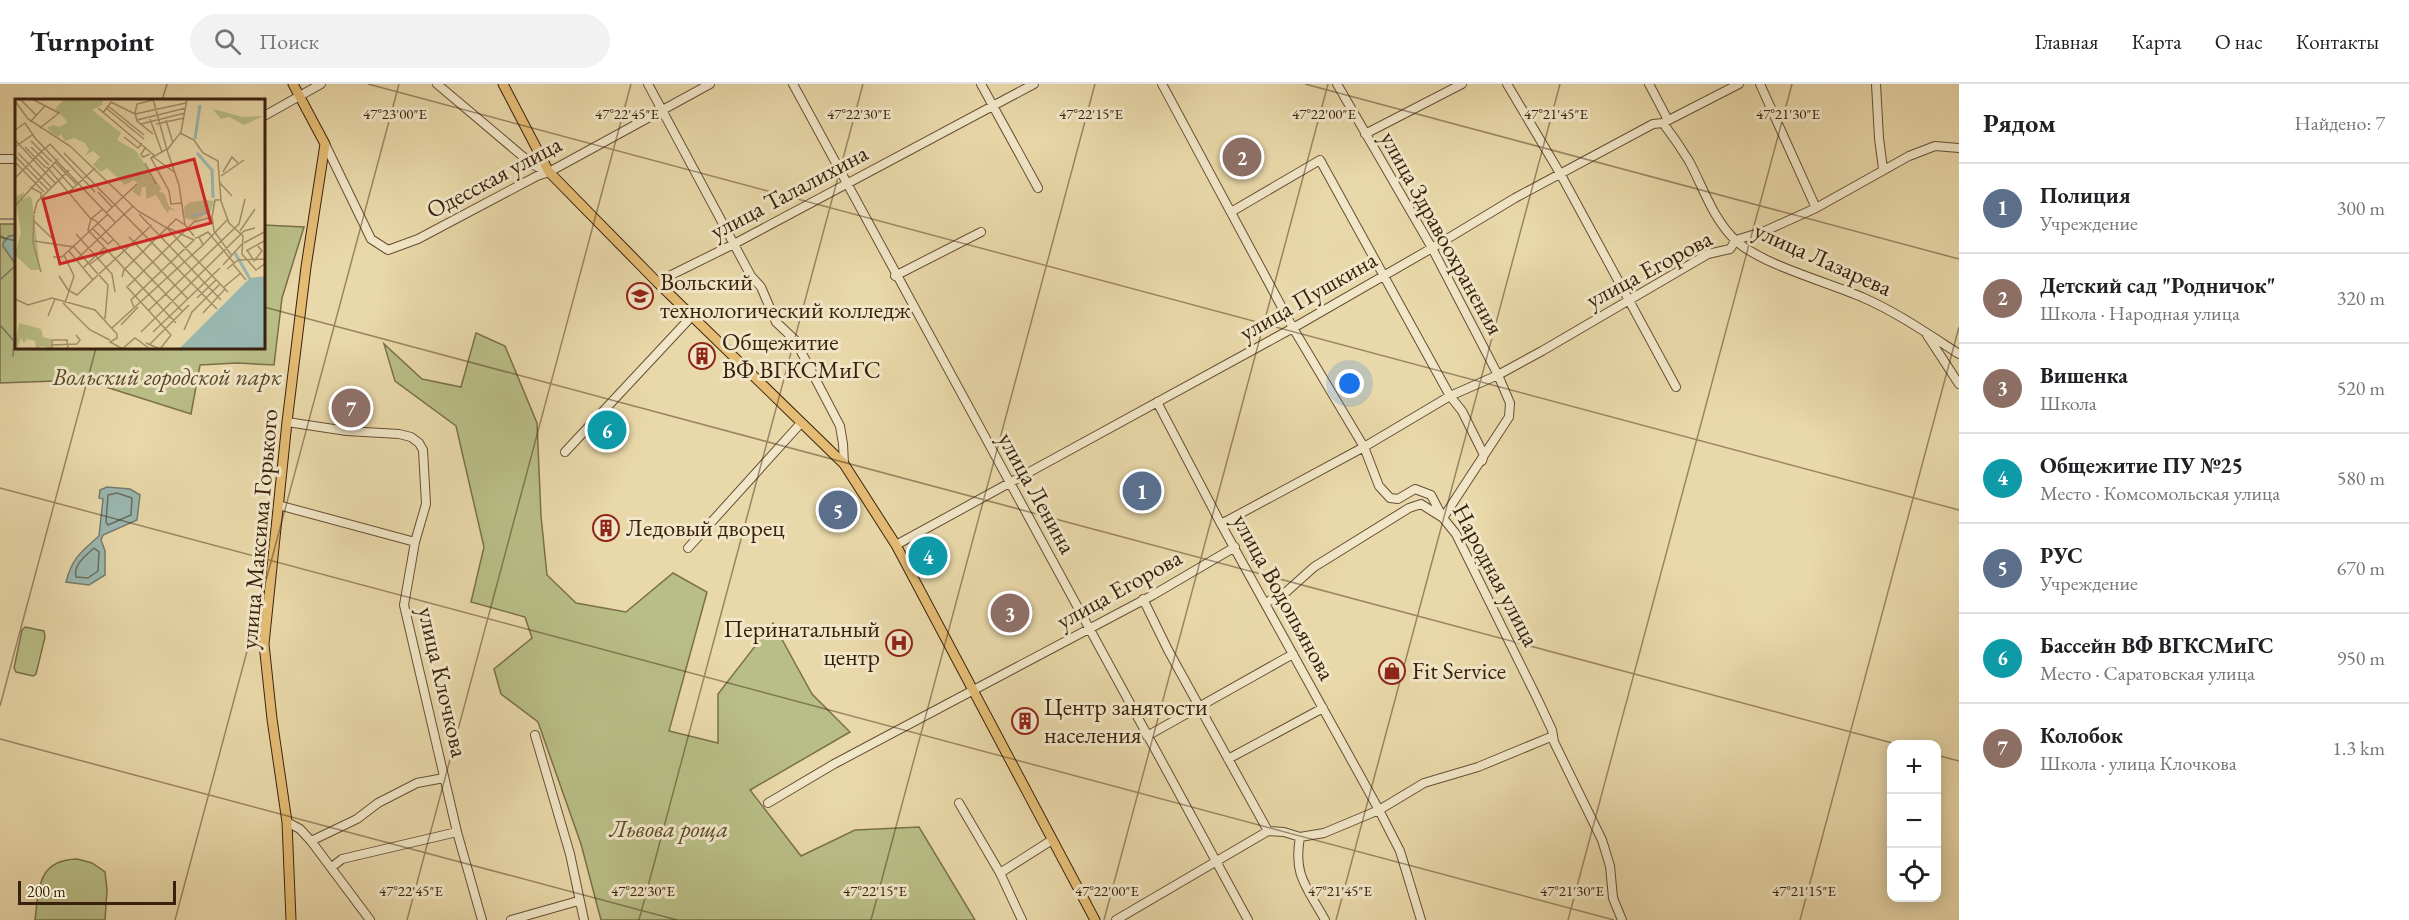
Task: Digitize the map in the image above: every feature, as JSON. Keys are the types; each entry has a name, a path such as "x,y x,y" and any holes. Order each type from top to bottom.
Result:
{"main road":[{"path":"293,84 325,144"},
{"path":"503,84 549,172 657,282 844,464 896,544 1095,920"},
{"name":"улица Максима Горького","path":"291,920 287,822 264,644 287,422 309,244 325,144"}],"street":[{"path":"266,115 321,84"},
{"path":"437,84 533,165 549,172"},
{"path":"648,84 751,276 761,287 771,314 795,340 840,426 844,464"},
{"name":"Одесская улица","path":"325,144 371,239 388,250 418,239 537,176 549,172 710,84"},
{"name":"улица Ленина","path":"793,84 1248,920"},
{"path":"981,84 1038,188"},
{"name":"улица Талалихина","path":"657,282 734,244 1034,84"},
{"name":"Народная улица","path":"1162,84 1293,328 1364,447 1379,486 1390,498 1398,499 1415,489 1431,495 1443,518 1456,534 1538,698 1553,736 1602,840 1610,866 1613,898 1622,920"},
{"name":"улица Здравоохранения","path":"1337,84 1432,248 1498,375 1510,403 1509,417 1481,463"},
{"path":"1365,134 1462,84"},
{"path":"1507,84 1562,175 1627,300 1676,387"},
{"name":"улица Лазарева","path":"1649,84 1665,121 1688,160 1717,221 1736,240 1766,259 1898,314 1959,354"},
{"name":"улица Пушкина","path":"896,544 1293,328 1515,198 1562,175 1653,124 1665,121 1737,84"},
{"path":"1760,84 1816,208"},
{"path":"1876,84 1883,169"},
{"name":"улица Егорова","path":"1221,524 1364,447 1450,396 1498,375 1627,300 1682,272 1708,254 1730,249 1736,240 1765,231 1816,208 1883,169 1935,146 1959,148"},
{"path":"1231,212 1320,160 1385,274 1450,396 1462,411 1484,455 1481,463 1443,518 1421,504 1409,508 1314,567 1285,593 1265,603"},
{"path":"896,276 981,232"},
{"path":"565,453 692,316"},
{"path":"1925,332 1959,384"},
{"name":"улица Водопьянова","path":"1157,402 1400,851 1421,920"},
{"name":"улица Клочкова","path":"287,422 347,431 399,434 411,437 419,443 423,450 426,504 414,542 404,606 457,832 482,920"},
{"path":"687,548 801,423"},
{"path":"278,505 414,542"},
{"name":"улица Егорова","path":"768,803 861,749 1143,599 1235,547"},
{"path":"1143,599 1268,831"},
{"path":"1147,736 1293,654"},
{"path":"1228,759 1323,708"},
{"path":"535,735 570,854 578,901 584,920"},
{"path":"1116,920 1268,831 1284,832 1299,837 1324,832 1378,810 1424,783 1478,767 1553,736"},
{"path":"311,841 357,819 378,803 417,783 444,778"},
{"path":"959,803 1000,873 1022,920"},
{"path":"287,822 300,829 311,841 370,920"},
{"path":"332,867 342,859 457,832"},
{"path":"1299,837 1296,856 1298,872 1325,920"},
{"path":"1000,873 1052,840"},
{"path":"511,920 578,901"}],"green space":[{"name":"Вольский городской парк","path":"0,224 15,224 15,350 266,350 266,225 304,227 282,298 274,365 237,363 200,365 191,414 84,380 0,383"},
{"name":"Львова роща","path":"476,333 505,346 537,423 541,516 547,575 576,603 626,612 673,573 707,592 669,731 718,743 718,694 773,623 812,694 850,732 750,790 801,856 855,830 919,827 975,920 601,920 581,844 538,722 501,694 494,669 532,638 525,617 471,602 484,547 456,426 395,381 384,344 422,379 461,387"},
{"path":"25,627 44,631 45,637 36,674 33,676 16,672 14,668 22,630"},
{"path":"77,859 92,863 105,872 107,890 105,920 35,920 42,878 54,865"}],"water":[{"path":"15,235 15,264 3,246 9,236"},
{"path":"107,487 130,489 140,495 137,520 103,535 101,540 105,551 105,575 89,585 66,582 78,556 99,536 103,499 99,498 100,490"}],"waterway":[{"path":"0,219 15,219"},
{"path":"0,235 6,240"},
{"path":"0,280 15,266"},
{"path":"0,325 14,341 13,356"}],"place":[{"name":"Детский сад \"Родничок\"","path":"1242,157"},
{"name":"Вольский технологический колледж","path":"640,296"},
{"name":"Общежитие ВФ ВГКСМиГС","path":"702,356"},
{"name":"Колобок","path":"351,408"},
{"name":"Бассейн ВФ ВГКСМиГС","path":"607,430"},
{"name":"Полиция","path":"1142,491"},
{"name":"РУС","path":"838,510"},
{"name":"Ледовый дворец","path":"606,528"},
{"name":"Общежитие ПУ №25","path":"928,556"},
{"name":"Вишенка","path":"1010,613"},
{"name":"Перинатальный центр","path":"899,643"},
{"name":"Fit Service","path":"1392,671"},
{"name":"Центр занятости населения","path":"1025,721"}]}
